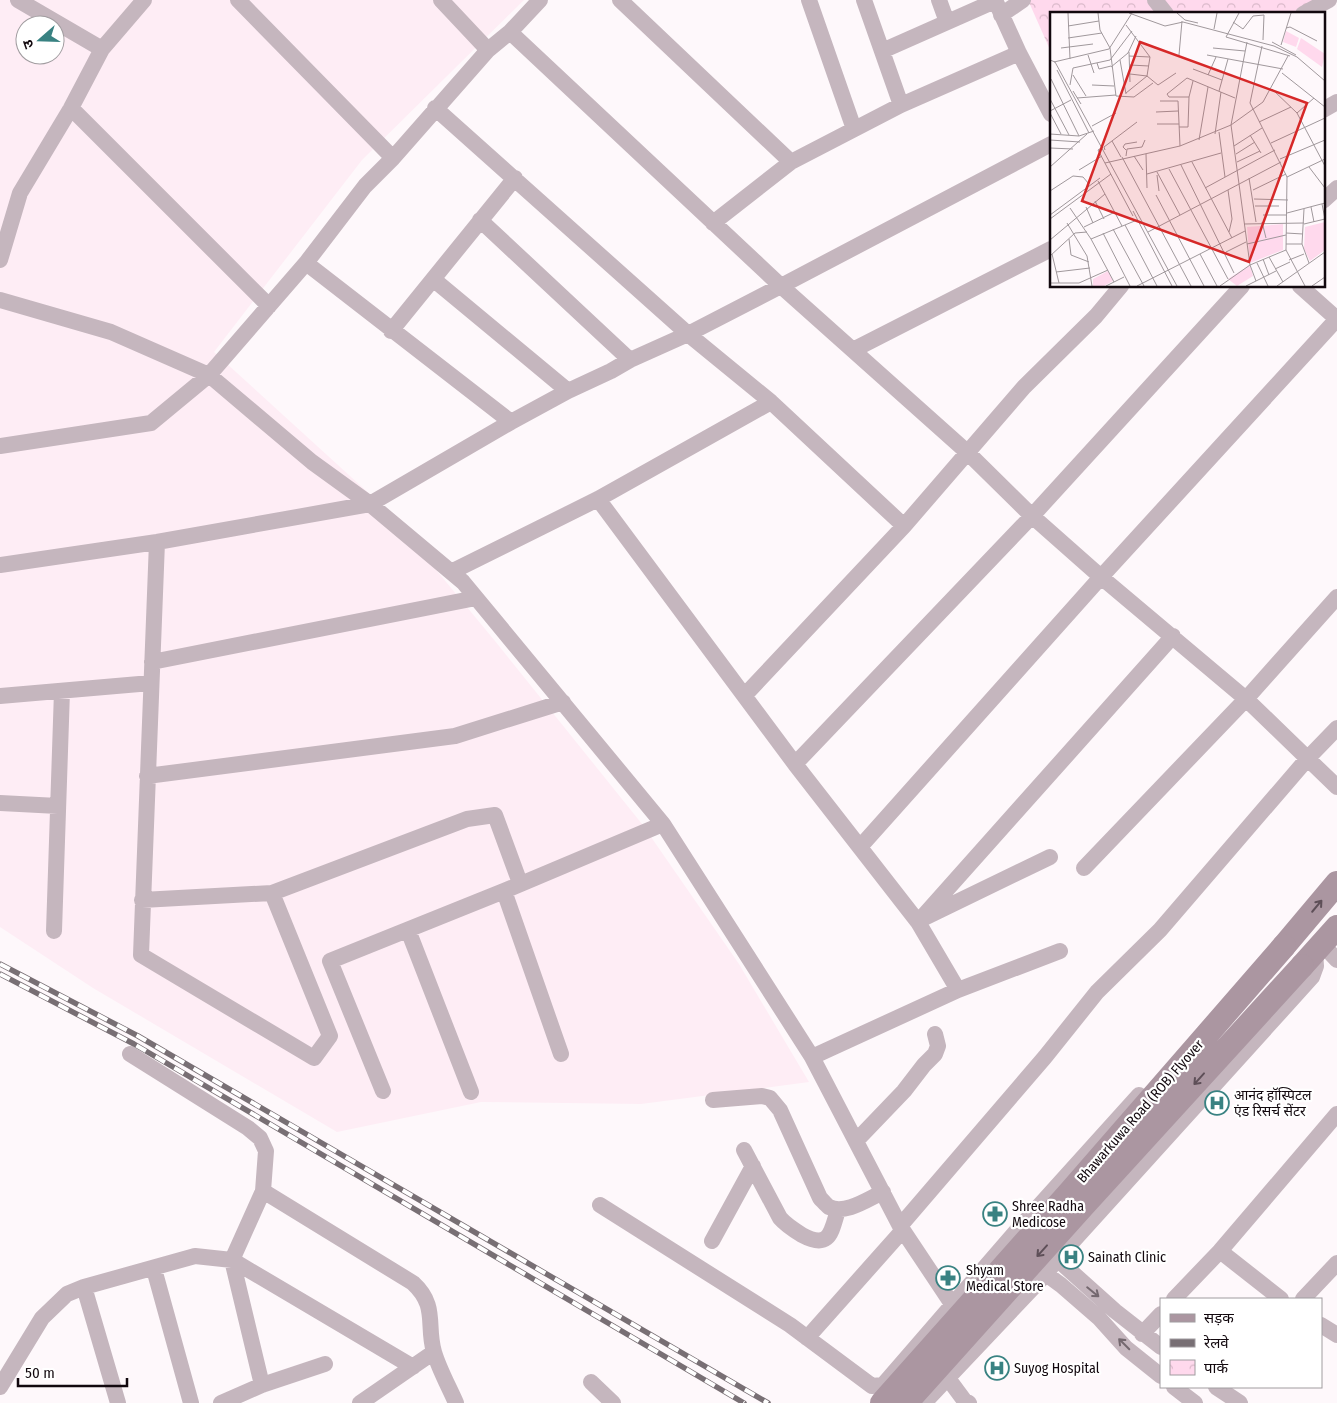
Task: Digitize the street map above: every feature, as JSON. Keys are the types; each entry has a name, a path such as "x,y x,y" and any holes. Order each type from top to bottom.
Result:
{"main road":[{"name":"Bhawarkuwa Road (ROB) Flyover","path":"877,1395 1070,1192 1337,883"},
{"name":"Bhawarkuwa Road (ROB) Flyover","path":"906,1403 1089,1198 1323,950"}],"street":[{"path":"18,0 102,49"},
{"path":"0,260 20,193 71,108 102,49 144,0"},
{"path":"238,0 393,158"},
{"path":"441,0 488,50"},
{"path":"0,446 151,423 209,375 306,263 365,186 393,158 488,50 510,32 540,0"},
{"path":"620,0 791,162"},
{"path":"809,0 854,130"},
{"path":"864,0 902,105"},
{"path":"939,0 947,22"},
{"path":"882,51 947,22 997,5 1022,0"},
{"path":"1155,0 1164,12"},
{"path":"1307,12 1329,0"},
{"path":"997,5 1019,53 1050,112"},
{"path":"510,32 781,286 967,452 1032,516 1246,699 1337,786"},
{"path":"713,223 791,162 902,105 1019,53"},
{"path":"1324,109 1337,102"},
{"path":"71,108 269,306"},
{"path":"435,108 688,334 771,402 904,526"},
{"path":"0,564 157,542 370,504 568,391 688,334 1050,145"},
{"path":"391,331 515,178"},
{"path":"1324,200 1337,188"},
{"path":"480,220 630,360"},
{"path":"854,350 1050,250"},
{"path":"306,263 391,331 511,422"},
{"path":"433,279 568,391"},
{"path":"745,696 904,526 1024,387 1096,316 1119,288"},
{"path":"795,764 1032,516 1240,288"},
{"path":"860,847 1337,319 1302,288"},
{"path":"0,300 110,332 209,375 312,462 370,504 462,582 663,824 812,1057 902,1228 952,1304 987,1336"},
{"path":"450,572 598,499 771,402"},
{"path":"598,499 795,764 918,922 958,990"},
{"path":"157,542 140,954 314,1058 330,1036 272,893"},
{"path":"152,662 476,598"},
{"path":"1084,868 1246,699 1337,598"},
{"path":"918,922 1173,636"},
{"path":"0,696 151,683"},
{"path":"54,931 62,691"},
{"path":"147,776 455,736 563,702"},
{"path":"807,1338 902,1228 1098,992 1160,930 1308,758 1337,728"},
{"path":"0,803 58,806"},
{"path":"142,900 272,893 467,819 495,815 520,883"},
{"path":"383,1091 330,961 663,824"},
{"path":"918,922 1050,857"},
{"path":"504,891 560,1054"},
{"path":"408,930 471,1092"},
{"path":"877,1395 883,1385 952,1304 1278,937 1291,937"},
{"path":"924,1403 1046,1274 1057,1259 1312,977 1323,950"},
{"path":"812,1057 958,990 1060,951"},
{"path":"857,1140 904,1091 935,1054 938,1046 935,1034"},
{"path":"130,1054 248,1128 260,1138 266,1152 263,1191 232,1260 262,1385"},
{"path":"712,1100 762,1096 770,1098 780,1110 820,1198 828,1206 838,1210 846,1209 883,1192"},
{"path":"1175,1298 1220,1251 1333,1125"},
{"path":"744,1150 780,1218 786,1224 815,1242 822,1241 831,1230 838,1210"},
{"path":"712,1241 753,1166"},
{"path":"263,1191 413,1283 425,1295 430,1311 434,1352 456,1403"},
{"path":"600,1205 738,1291 807,1338 877,1395 891,1403"},
{"path":"1220,1251 1280,1298"},
{"path":"0,1387 42,1318 67,1294 84,1287 195,1256 232,1260 413,1367"},
{"path":"1057,1259 1142,1334 1160,1346"},
{"path":"1305,1298 1337,1264"},
{"path":"154,1268 190,1403"},
{"path":"1046,1274 1099,1318 1126,1348 1160,1375"},
{"path":"84,1287 118,1403"},
{"path":"1142,1334 1160,1315"},
{"path":"1322,1326 1337,1335"},
{"path":"360,1403 434,1352"},
{"path":"221,1403 262,1385 325,1364"},
{"path":"947,1377 964,1400 969,1403"},
{"path":"591,1382 614,1403"},
{"path":"1218,1388 1240,1403"}],"shaded area":[{"path":"0,0 524,0 362,160 214,352 384,507 495,641 642,824 739,964 809,1082 641,1104 481,1102 337,1132 93,988 0,927"}],"green space":[{"path":"1028,0 1322,0 1296,12 1050,12 1050,50"}],"railway":[{"path":"0,964 138,1036 768,1403"},
{"path":"0,974 134,1044 744,1403"}],"place":[{"name":"आनंद हॉस्पिटल एंड रिसर्च सेंटर","path":"1217,1103"},
{"name":"Shree Radha Medicose","path":"995,1214"},
{"name":"Sainath Clinic","path":"1071,1257"},
{"name":"Shyam Medical Store","path":"948,1278"},
{"name":"Suyog Hospital","path":"997,1368"}]}
